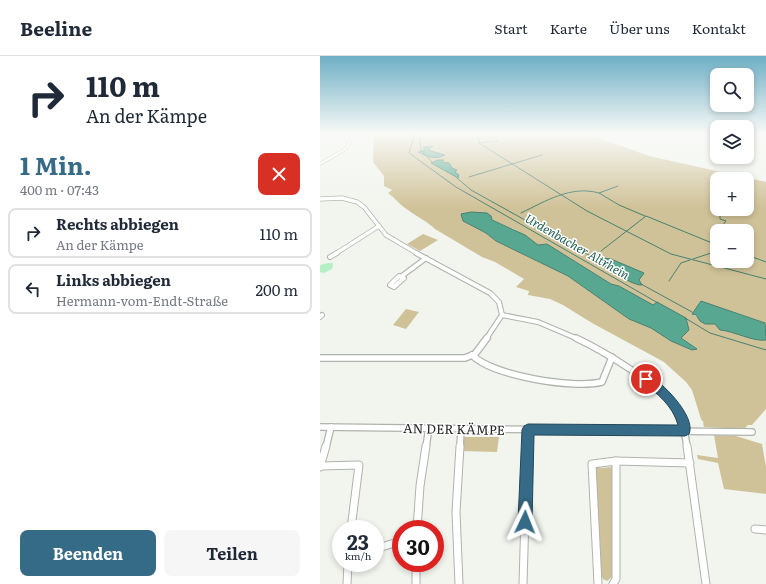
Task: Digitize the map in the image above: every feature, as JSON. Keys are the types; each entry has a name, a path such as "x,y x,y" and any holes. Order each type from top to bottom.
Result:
{"street":[{"path":"320,164 329,159"},
{"path":"321,200 342,198 358,202 364,207 386,235 490,293 498,302 502,315"},
{"path":"330,257 379,226"},
{"path":"402,276 426,258"},
{"path":"320,358 460,358 472,355 479,350 502,315"},
{"path":"502,315 544,326 576,338 612,357 663,391 682,421 685,430 706,584"},
{"path":"472,355 481,362 495,368 549,381 573,384 596,384 602,382 612,357"},
{"name":"AN DER KÄMPE","path":"320,427 528,430 685,430 740,433 752,432"},
{"path":"331,427 320,467 359,465 352,520"},
{"path":"418,520 420,486 429,428"},
{"path":"459,584 456,512 461,429"},
{"path":"523,584 528,430"},
{"path":"598,584 592,464 616,461 690,463"},
{"path":"612,584 616,580 616,461"},
{"path":"755,529 766,530"},
{"path":"347,584 348,572"},
{"path":"416,572 416,584"}],"shaded area":[{"path":"373,159 661,159 721,172 710,172 710,216 754,216 754,179 766,182 766,329 764,323 701,301 692,314 708,324 715,324 722,330 766,340 766,409 752,425 748,425 744,429 704,427 704,423 701,419 692,390 686,382 664,362 592,323 563,305 550,299 528,295 529,291 516,287 524,279 495,262 482,257 435,229 402,206 388,193 392,190 384,186 384,176 373,162","holes":["471,212 514,229 538,245 547,244 611,284 619,286 653,305 657,302 686,318 689,330 681,338 697,349 692,350 671,341 651,328 629,319 568,276 496,241 486,233 463,221 462,214"]},
{"path":"438,160 444,160 441,162 449,163 452,168 457,170 455,172 459,175 458,178 431,163"},
{"path":"471,212 487,213 491,216 492,220 525,235 538,245 547,244 611,284 619,286 653,305 657,302 686,318 689,330 681,338 697,349 692,350 671,341 651,328 629,319 568,276 496,241 486,233 463,221 461,214"},
{"path":"542,227 547,227 558,237 563,236 574,243 566,245 544,232"},
{"path":"423,234 438,240 420,251 407,244"},
{"path":"603,258 611,259 644,273 639,280 642,285 633,283 614,273 600,263"},
{"path":"701,301 765,323 766,340 755,339 720,330 715,324 705,324 700,321 696,315 692,314"},
{"path":"406,309 419,312 406,329 393,325"},
{"path":"714,435 736,436 762,444 766,467 766,494 724,489 718,463 698,459 697,455 718,458"},
{"path":"463,437 499,437 497,452 461,451"},
{"path":"613,464 612,577 607,581 603,579 601,575 595,469 599,465 600,468 612,467"}],"building":[{"path":"333,263 332,269 324,273 320,272 320,265"}],"waterway":[{"name":"Urdenbacher Altrhein","path":"417,159 456,187 658,303"},
{"path":"429,159 432,162"},
{"path":"504,159 512,164"},
{"path":"512,164 530,159"},
{"path":"469,177 512,164"},
{"path":"512,164 562,195"},
{"path":"457,178 471,190 543,230"},
{"path":"599,193 618,186"},
{"path":"562,195 579,191 599,193"},
{"path":"599,193 619,205 645,216"},
{"path":"521,213 549,199 562,195"},
{"path":"562,195 587,211 626,231"},
{"path":"626,231 646,216 710,242"},
{"path":"720,216 720,219 726,221 724,224"},
{"path":"601,251 626,231"},
{"path":"626,231 671,254 766,279"},
{"path":"571,245 601,262"},
{"path":"693,259 710,253"},
{"path":"754,258 766,262"},
{"path":"669,281 681,263 690,260"},
{"path":"641,284 692,312"},
{"name":"Urdenbacher Altrhein","path":"685,318 710,333 766,350"}],"route":[{"path":"525,522 528,430 685,430 682,421 672,403 663,391 646,379"}]}
